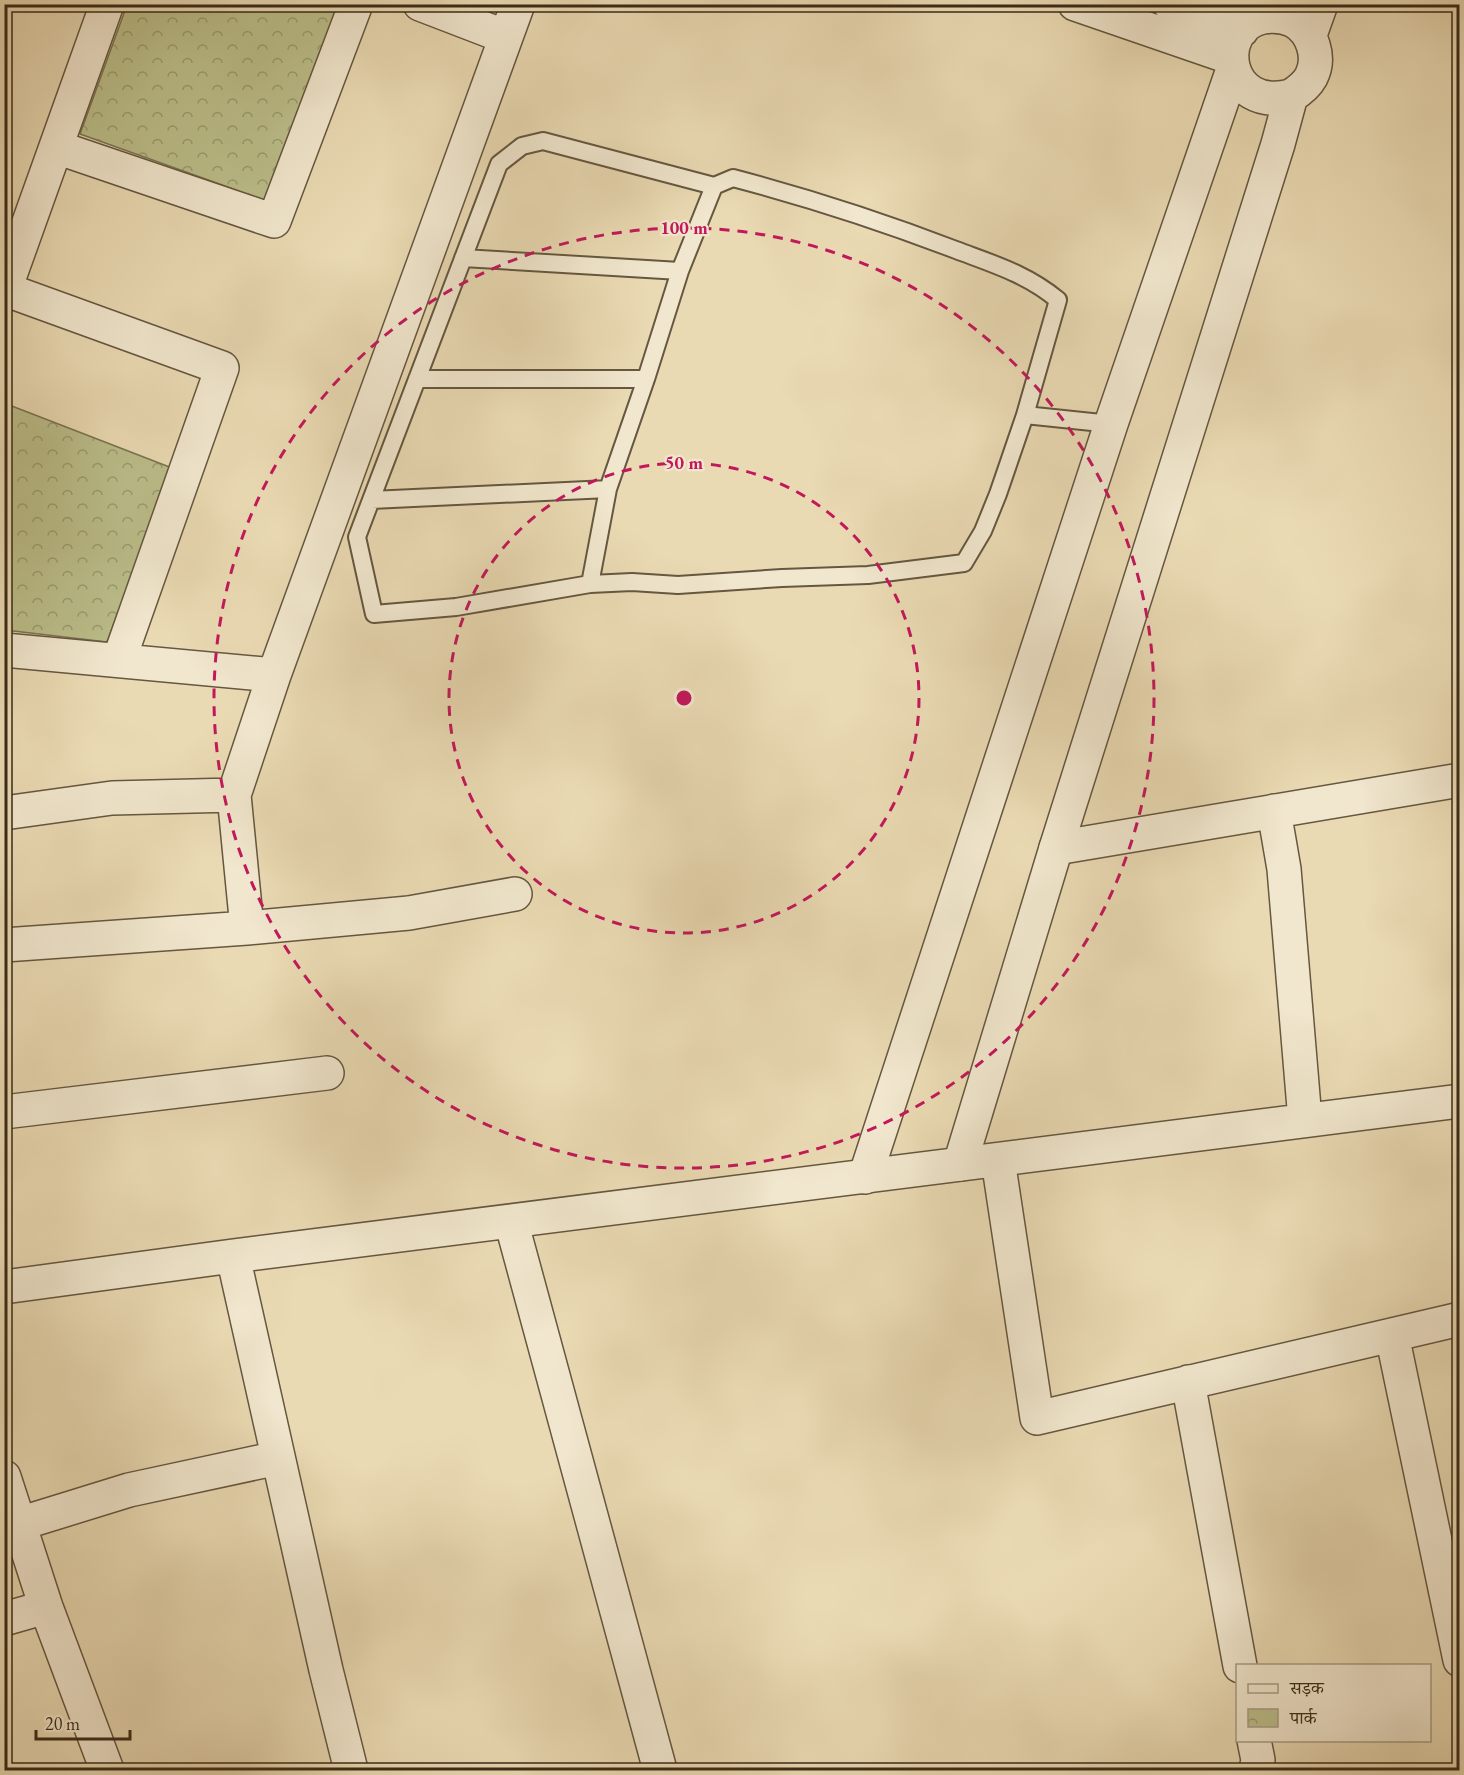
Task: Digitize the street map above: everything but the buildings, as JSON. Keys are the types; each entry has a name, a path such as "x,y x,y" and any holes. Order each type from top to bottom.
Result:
{"street":[{"path":"107,4 5,290 222,368 119,660"},
{"path":"56,147 274,221 356,4"},
{"path":"420,4 506,36"},
{"path":"247,928 234,795 274,675 518,4"},
{"path":"1075,4 1246,36"},
{"path":"1170,4 1246,36"},
{"path":"1310,35 1321,4"},
{"path":"865,1177 1112,424 1246,36 1274,15 1288,18 1310,35 1315,49 1316,63 1311,77 1291,96 1277,100 1263,98 1249,92 1240,82 1246,36"},
{"path":"960,1164 1056,848 1278,144 1291,96"},
{"path":"4,650 274,675"},
{"path":"1056,848 1274,811 1459,786"},
{"path":"4,813 111,798 234,795"},
{"path":"1274,811 1284,869 1305,1120"},
{"path":"4,945 247,928 409,913 515,894"},
{"path":"4,1112 327,1073"},
{"path":"4,1287 1460,1101"},
{"path":"998,1160 1037,1418 1460,1319"},
{"path":"511,1221 660,1770"},
{"path":"233,1256 326,1670 351,1770"},
{"path":"1392,1335 1460,1660"},
{"path":"1188,1382 1240,1664"},
{"path":"19,1524 129,1490 278,1458"},
{"path":"4,1477 46,1607 107,1770"},
{"path":"4,1619 46,1607"},
{"path":"1254,1742 1258,1760 1256,1770"}],"lane":[{"path":"543,141 714,186 733,178 889,224 1019,274 1040,285 1058,300 1025,415 983,531 964,563 868,575 678,585 632,582 590,584 456,607 374,614 357,537 463,258 499,164 522,146 543,141"},
{"path":"590,584 608,489 680,271 714,186"},
{"path":"463,258 680,271"},
{"path":"417,379 646,379"},
{"path":"1025,415 1112,424"},
{"path":"371,500 608,489"}],"green space":[{"path":"127,5 342,5 270,202 80,134"},
{"path":"4,403 172,468 107,642 5,630"}]}
